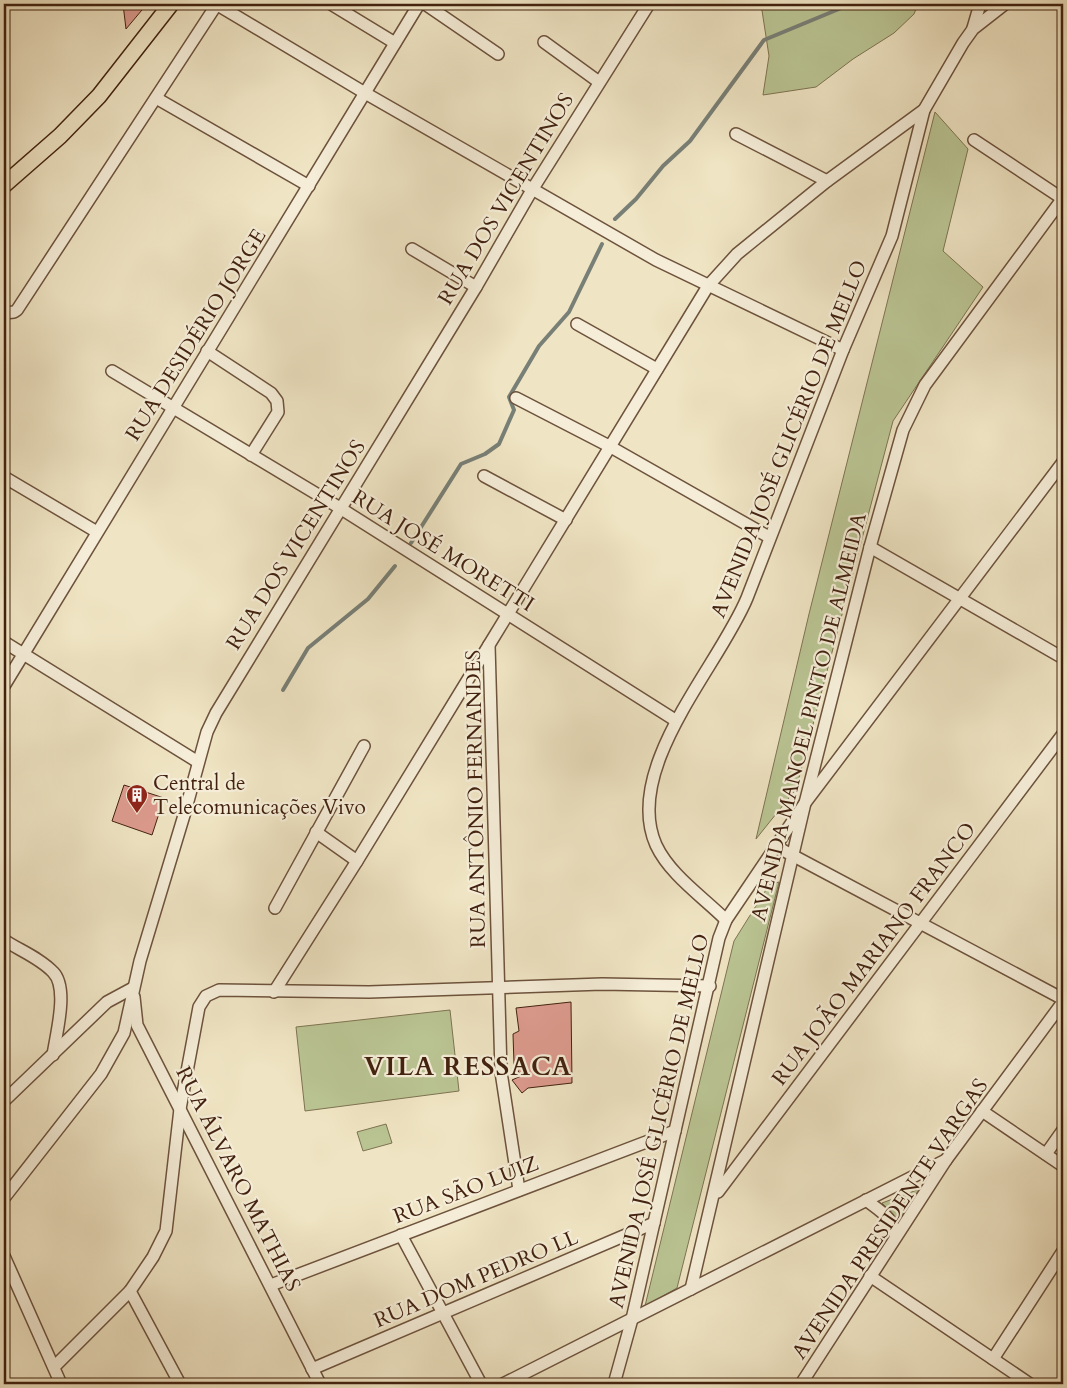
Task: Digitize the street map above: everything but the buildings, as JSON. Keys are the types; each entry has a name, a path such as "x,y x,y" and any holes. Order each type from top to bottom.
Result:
{"main road":[{"path":"4,185 60,136 99,96 171,4"}],"street":[{"path":"9,312 156,98 217,4 365,93 656,260 843,350"},
{"path":"330,4 396,43"},
{"name":"RUA DESIDÉRIO JORGE","path":"4,686 419,4"},
{"path":"424,4 498,54"},
{"name":"RUA DOS VICENTINOS","path":"4,1198 101,1074 124,1033 133,988 207,732 216,713 476,287 532,190 649,4"},
{"path":"973,29 980,4"},
{"path":"924,110 962,43 973,29 1005,4"},
{"path":"544,42 599,82"},
{"path":"156,98 309,186"},
{"name":"RUA ANTÔNIO FERNANDES","path":"519,1190 502,1088 489,645 708,286 736,254 827,181 924,110"},
{"name":"AVENIDA JOSÉ GLICÉRIO DE MELLO","path":"614,1384 632,1319 710,986 719,938 726,920 674,870 657,846 649,825 649,805 653,780 675,720 739,618 843,350 892,236 924,110"},
{"path":"736,134 827,181"},
{"path":"974,140 1063,198"},
{"name":"AVENIDA MANOEL PINTO DE ALMEIDA","path":"691,1289 805,803 870,546 903,430 925,386 1063,198"},
{"path":"412,249 476,287"},
{"path":"577,324 657,369"},
{"path":"207,352 271,394 277,401 278,412 251,455"},
{"name":"RUA JOSÉ MORETTI","path":"112,371 340,508 675,720"},
{"path":"516,398 609,446 769,537"},
{"path":"726,920 805,803 1063,462"},
{"path":"484,476 566,520"},
{"path":"4,477 97,532"},
{"path":"870,546 1063,658"},
{"path":"4,642 198,762"},
{"path":"274,992 357,861 489,645"},
{"name":"RUA JOÃO MARIANO FRANCO","path":"714,1196 1063,734"},
{"path":"275,908 364,746"},
{"path":"316,832 357,861"},
{"path":"775,846 922,923 1063,1001"},
{"path":"4,940 55,973 60,987 61,1006 53,1055"},
{"path":"54,1368 130,1291 153,1257 166,1231 180,1109 199,1007 206,996 220,990 369,992 602,984 710,986"},
{"path":"4,1101 107,1002 133,988"},
{"name":"RUA ÁLVARO MATHIAS","path":"133,988 138,1025 320,1384"},
{"name":"AVENIDA PRESIDENTE VARGAS","path":"802,1384 895,1236 946,1160 1063,1001"},
{"path":"982,1112 1063,1166"},
{"path":"1046,1154 1063,1130"},
{"name":"RUA SÃO LUIZ","path":"271,1285 675,1131"},
{"path":"503,1384 946,1160"},
{"path":"866,1200 894,1224 895,1236"},
{"name":"RUA DOM PEDRO LL","path":"312,1369 654,1223"},
{"path":"401,1235 481,1384"},
{"path":"993,1359 1063,1251"},
{"path":"4,1256 61,1384"},
{"path":"870,1276 1030,1384"},
{"path":"130,1291 180,1384"}],"green space":[{"path":"761,4 918,4 914,14 894,33 853,59 816,87 763,95 769,56"},
{"path":"935,112 968,149 943,251 983,287 893,421 796,789 756,839 809,614"},
{"path":"779,882 677,1288 645,1306 734,941 769,885"},
{"path":"450,1010 459,1091 305,1111 296,1027"},
{"path":"386,1124 392,1143 363,1151 357,1132"},
{"path":"925,1187 897,1224 893,1214 882,1203"}],"waterway":[{"path":"615,219 636,199 663,166 690,141 764,40 851,4"},
{"path":"411,543 461,464 485,454 499,444 514,410 509,397 539,346 569,312 602,244"},
{"path":"283,690 308,648 368,599 395,566"}],"place":[{"name":"Central de Telecomunicações Vivo","path":"137,814"}],"district":[{"name":"VILA RESSACA","path":"468,1066"}]}
